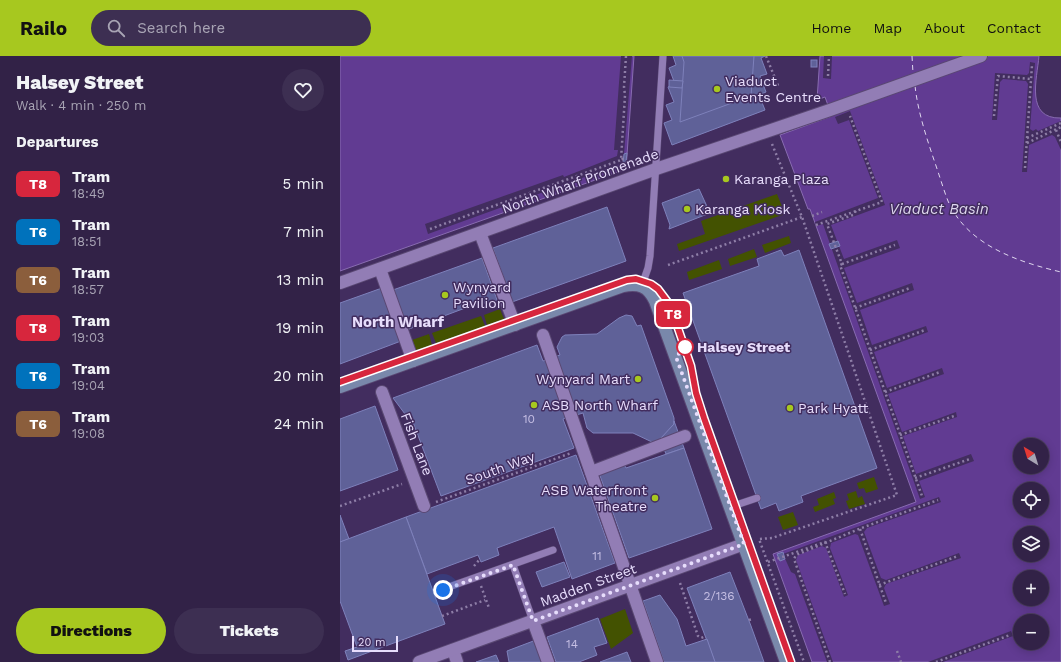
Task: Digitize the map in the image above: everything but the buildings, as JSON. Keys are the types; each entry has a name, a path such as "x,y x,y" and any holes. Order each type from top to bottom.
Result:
{"main road":[{"path":"341,384 413,361 623,286 642,285 650,292 655,301 786,662"}],"street":[{"name":"North Wharf Promenade","path":"340,284 656,169 768,132 981,56"},
{"path":"480,233 515,325"},
{"path":"380,269 413,361"},
{"path":"543,335 573,432 583,449 592,472 657,662"},
{"name":"Fish Lane","path":"382,392 424,506"},
{"path":"592,472 606,468 685,436"},
{"name":"Madden Street","path":"419,662 744,544"},
{"path":"533,621 548,662"},
{"path":"453,650 457,662"}],"lane":[{"path":"642,285 649,262 663,56"},
{"path":"730,507 757,498"},
{"path":"443,590 552,550"},
{"path":"513,565 533,621"}],"path":[{"path":"620,160 625,95 624,86 626,56"},
{"path":"766,56 778,87"},
{"path":"828,76 829,56"},
{"path":"1025,168 1032,65"},
{"path":"994,116 998,76 1031,79"},
{"path":"816,224 882,202 850,116 844,118"},
{"path":"1027,138 1061,123"},
{"path":"1027,143 1061,127"},
{"path":"1056,130 1061,142"},
{"path":"768,132 802,217 897,495 772,538 759,540 804,662"},
{"path":"430,229 626,158"},
{"path":"856,211 853,215 827,224 842,264 840,265 855,308 922,496"},
{"path":"812,216 822,212"},
{"path":"668,265 802,217"},
{"path":"842,264 895,245"},
{"path":"855,308 910,288"},
{"path":"870,350 925,330"},
{"path":"885,392 940,372"},
{"path":"900,435 954,416"},
{"name":"South Way","path":"424,506 583,449"},
{"path":"915,478 970,459"},
{"path":"340,506 414,480"},
{"path":"830,662 794,559 796,555 825,542 938,500"},
{"path":"860,530 886,603"},
{"path":"768,562 825,542"},
{"path":"825,542 845,594"},
{"path":"879,585 958,556"},
{"path":"680,583 698,636 701,638 706,636"},
{"path":"442,616 485,600"},
{"path":"749,620 753,619"},
{"path":"936,662 1010,635"},
{"path":"898,652 902,662"}],"green space":[{"path":"777,194 785,214 679,251 677,244 705,234 701,221"},
{"path":"789,236 791,243 765,253 762,245"},
{"path":"754,249 757,257 730,266 728,259"},
{"path":"719,260 722,269 689,280 687,272"},
{"path":"500,309 504,319 487,325 484,315"},
{"path":"481,316 485,326 436,343 432,333"},
{"path":"429,334 432,345 416,350 412,340"},
{"path":"874,477 878,489 866,493 864,488 859,489 857,483"},
{"path":"856,491 858,498 862,496 865,504 849,509 846,501 849,500 847,494"},
{"path":"834,492 836,498 833,499 835,504 815,512 813,507 819,505 817,499"},
{"path":"793,512 798,525 783,530 778,517"},
{"path":"625,609 633,633 611,649 600,619"}],"water":[{"path":"340,56 634,56 626,169 340,271"},
{"name":"Viaduct Basin","path":"820,56 1039,56 1036,86 1038,105 1042,112 1050,117 1061,118 1061,662 812,662 773,554 916,502 810,209 808,209 780,135 832,116 825,97 817,100"}],"pier":[{"path":"621,56 632,56 624,154 627,153 626,162 428,234 425,224 563,175 564,177 617,156 618,150 614,150"},
{"path":"824,56 832,56 831,79 823,78"},
{"path":"1030,62 1035,63 1030,129 1033,131 1036,129 1038,131 1061,121 1061,150 1055,137 1052,135 1029,145 1027,172 1022,172 1028,84 1026,81 1003,79 1000,82 997,120 992,120 995,73 1027,75 1029,73"},
{"path":"850,111 885,205 831,225 844,259 897,240 900,248 844,268 857,303 912,283 914,290 860,310 872,345 926,326 928,332 874,352 887,388 942,368 944,374 888,394 902,432 956,412 957,417 903,436 916,474 971,454 974,461 919,481 925,497 920,499 823,224 816,226 815,222 878,198 849,120 838,124 835,117"},
{"path":"939,497 941,502 867,528 864,532 881,578 886,580 959,553 961,558 886,584 884,588 890,604 884,606 858,535 855,534 831,543 830,548 848,595 844,597 826,548 822,546 798,555 796,560 833,662 827,662 795,574 791,572 783,554"},
{"path":"1011,631 1013,636 943,662 928,662"}],"ferry route":[{"path":"912,56 913,73"},
{"path":"915,86 920,115 928,142 948,201 957,216 968,229 981,240 996,249 1011,257 1061,272"}],"tram line":[{"path":"340,382 627,280 636,279 651,284 659,289 669,305 685,347 700,406 791,662"},
{"name":"T8","path":"340,382 614,284 636,279 651,284 658,289 670,305 686,347 700,406 791,662"}],"place":[{"name":"Viaduct Events Centre","path":"717,89"},
{"name":"Karanga Plaza","path":"726,179"},
{"name":"Karanga Kiosk","path":"687,209"},
{"name":"Wynyard Pavilion","path":"445,295"},
{"name":"Halsey Street","path":"685,347"},
{"name":"Wynyard Mart","path":"638,379"},
{"name":"ASB North Wharf","path":"534,405"},
{"name":"Park Hyatt","path":"790,408"},
{"name":"ASB Waterfront Theatre","path":"655,498"}],"district":[{"name":"North Wharf","path":"398,322"}],"route":[{"path":"443,590 513,565 533,621 744,544 676,357 685,347"}]}
